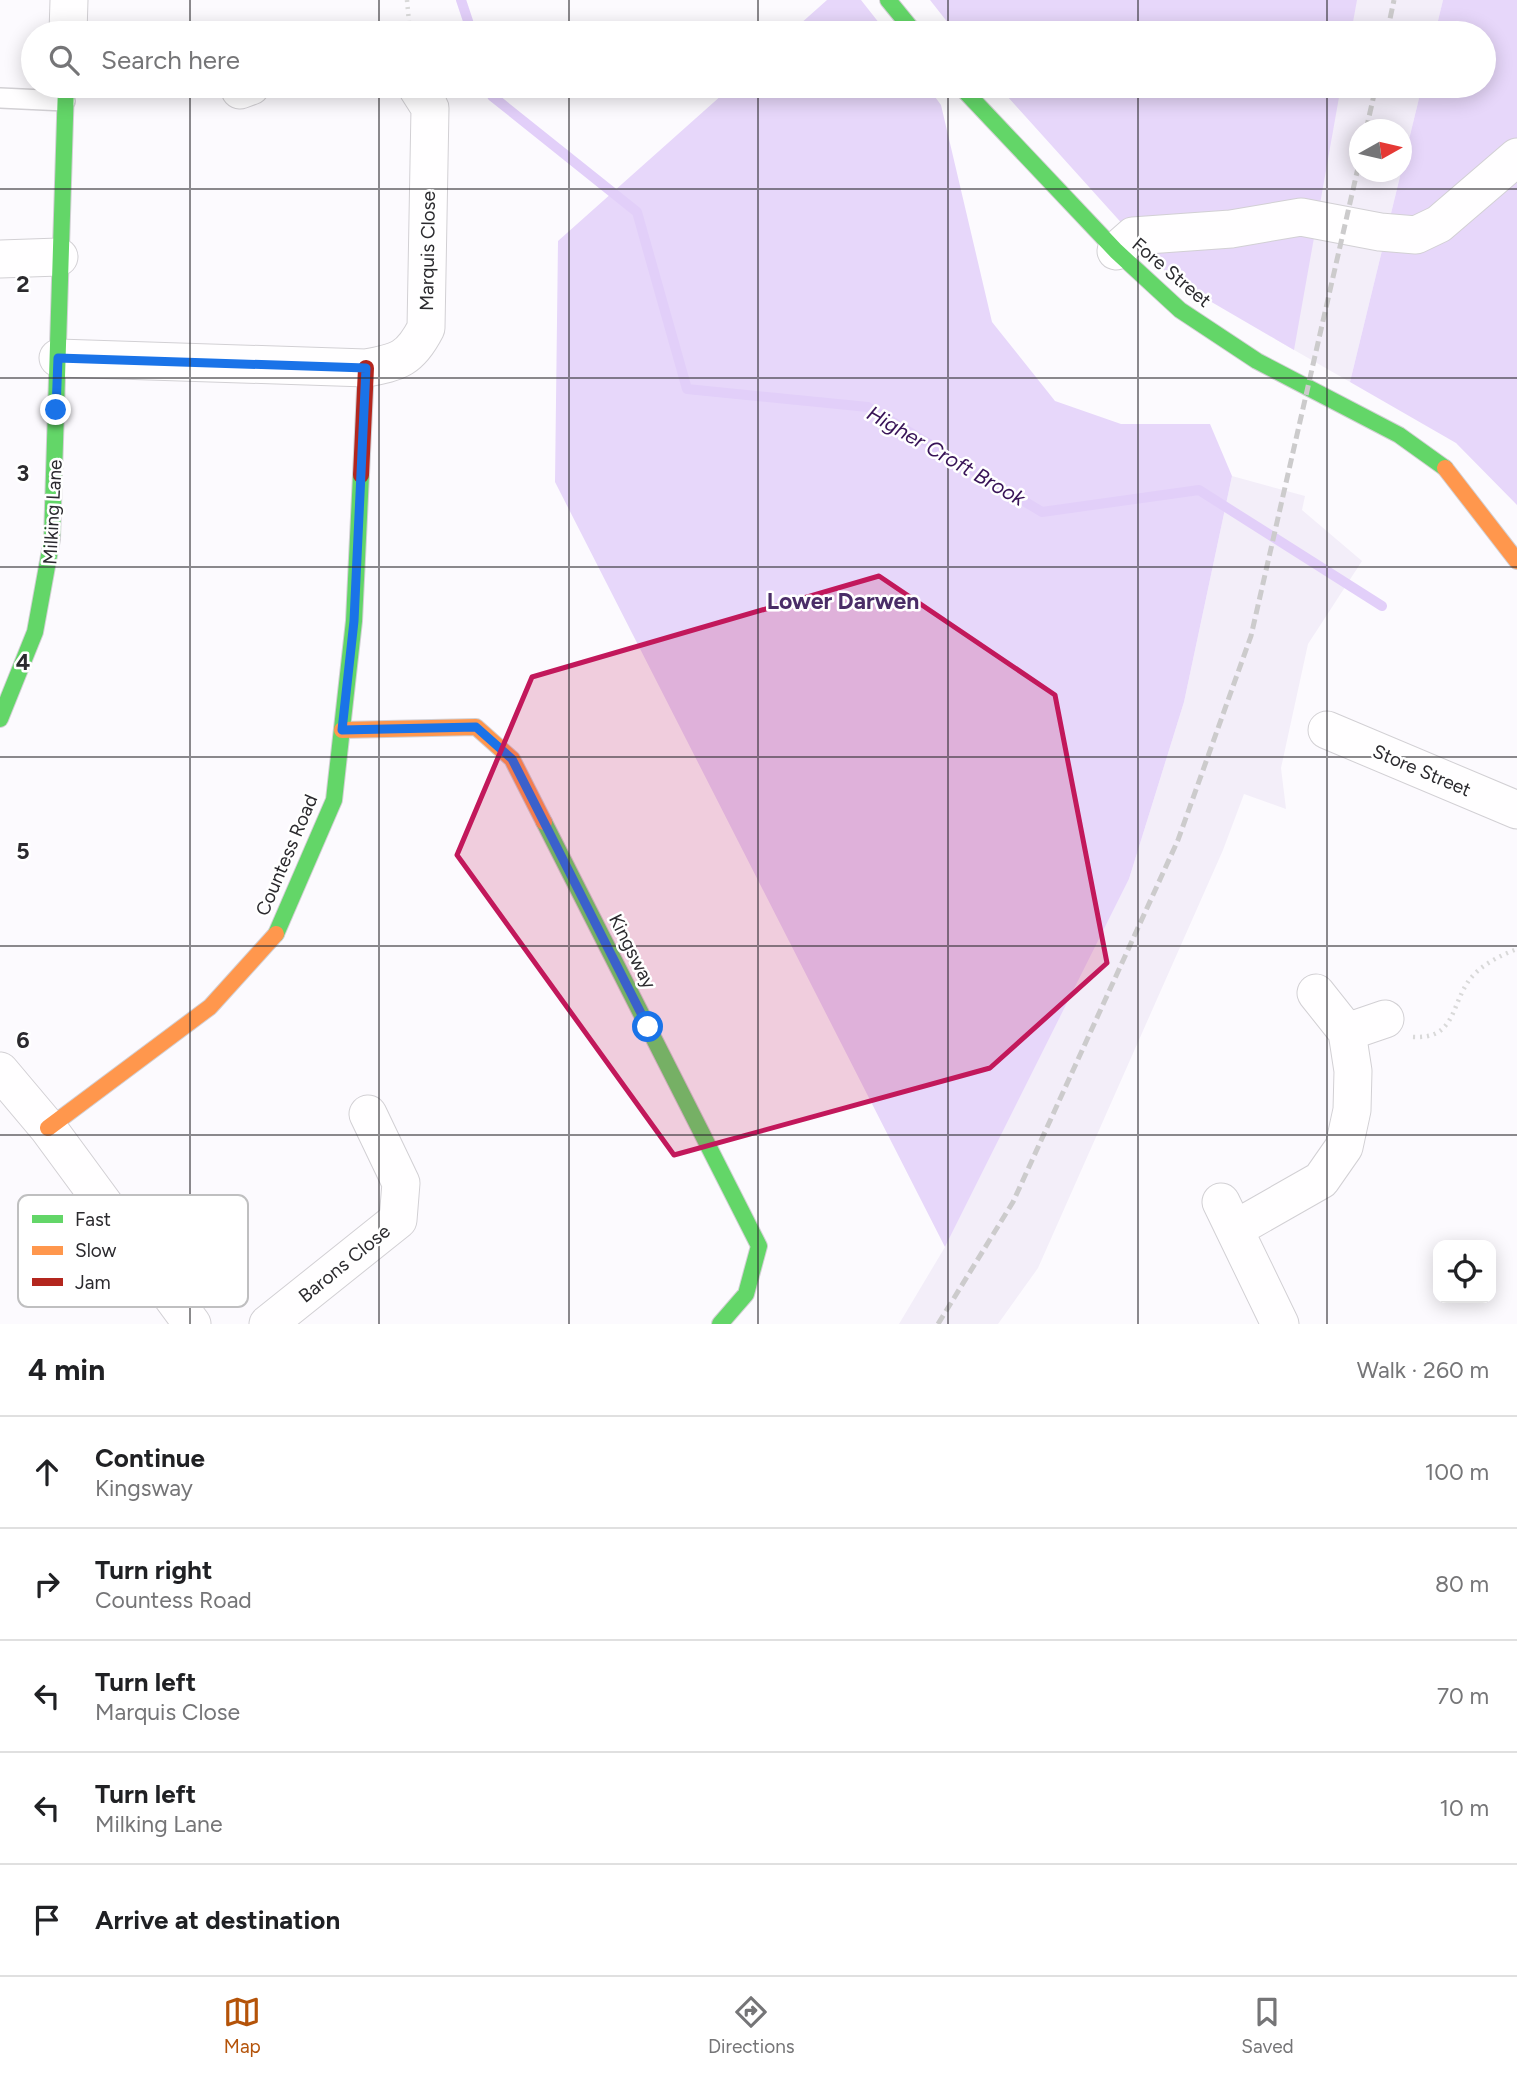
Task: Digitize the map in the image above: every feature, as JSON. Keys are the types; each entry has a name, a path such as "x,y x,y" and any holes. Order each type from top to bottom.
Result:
{"street":[{"path":"68,21 69,0"},
{"path":"888,0 905,21"},
{"name":"Milking Lane","path":"0,719 36,638 47,595 52,539 65,98"},
{"name":"Marquis Close","path":"58,358 366,368 397,362 416,348 426,328 430,108 424,98"},
{"name":"Fore Street","path":"971,98 1115,251 1180,310 1257,361 1399,435 1450,472 1517,561"},
{"path":"1115,251 1133,236 1231,229 1301,216 1416,235 1439,224 1517,158"},
{"path":"0,260 59,257"},
{"name":"Countess Road","path":"48,1128 210,1007 274,938 334,800 354,621 366,368"},
{"name":"Kingsway","path":"342,730 476,727 512,759 759,1246 746,1293 720,1324"},
{"name":"Store Street","path":"1327,730 1517,810"},
{"path":"1280,1324 1228,1215 1321,1180 1344,1147 1352,1110 1353,1071 1347,1032 1316,993"},
{"path":"1347,1032 1385,1019"},
{"path":"0,1071 48,1128 97,1195"},
{"name":"Barons Close","path":"268,1324 398,1220 401,1183 368,1114"},
{"path":"180,1307 192,1324"}],"lane":[{"path":"0,99 21,97"}],"path":[{"path":"407,0 409,21"},
{"path":"1385,1019 1411,1037 1435,1035 1444,1029 1471,978 1492,962 1517,949"}],"highlighted area":[{"path":"879,576 1055,695 1107,963 990,1068 674,1155 457,855 532,677"}],"shaded area":[{"path":"827,0 861,0 878,21 803,21"},
{"path":"930,0 1357,0 1353,21 947,21"},
{"path":"1346,0 1443,0 1438,21 1342,21"},
{"path":"1443,0 1517,0 1517,505 1456,443 1350,382 1399,182 1412,182 1412,127 1419,98 1496,98 1496,21 1438,21"},
{"path":"719,98 936,98 941,105 992,322 1055,401 1121,424 1210,424 1232,476 1184,702 1129,879 945,1247 555,482 558,241"},
{"path":"1009,98 1339,98 1294,350 1172,279"},
{"path":"1325,98 1419,98 1412,127 1412,119 1349,119 1349,182 1399,182 1350,382 1275,339"},
{"path":"1232,476 1305,496 1302,510 1362,561 1308,644 1281,768 1286,809 1244,794 1223,850 1038,1268 998,1324 899,1324 945,1247 1129,879 1184,702"}],"waterway":[{"name":"Higher Croft Brook","path":"461,0 468,21"},
{"name":"Higher Croft Brook","path":"494,98 637,212 687,389 868,407 1042,512 1199,490 1382,606"}],"railway":[{"path":"1390,21 1394,0"},
{"path":"1368,119 1373,98"},
{"path":"938,1324 1013,1202 1178,840 1251,636 1355,182"}],"traffic: fast":[{"path":"888,0 905,21"},
{"path":"0,719 35,632 52,539 66,98"},
{"path":"971,98 1116,251 1180,310 1257,361 1399,435 1445,468"},
{"path":"276,934 334,800 354,621 361,475"},
{"path":"544,822 759,1246 746,1294 720,1324"}],"traffic: slow":[{"path":"1445,468 1517,561"},
{"path":"342,730 476,727 512,759 544,822"},
{"path":"48,1128 210,1007 276,934"}],"traffic: jam":[{"path":"361,475 366,368"}],"district":[{"name":"Lower Darwen","path":"843,601"}],"route":[{"path":"56,410 58,358 366,368 354,621 342,730 476,727 512,759 648,1027"}]}
